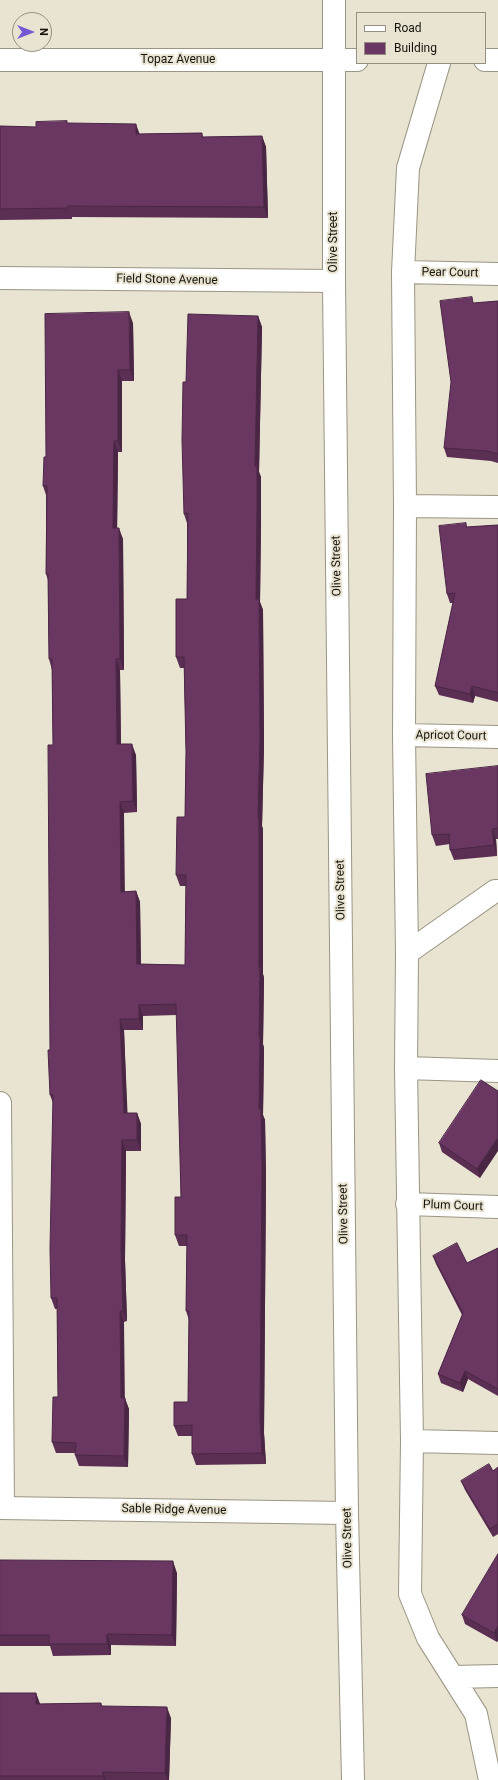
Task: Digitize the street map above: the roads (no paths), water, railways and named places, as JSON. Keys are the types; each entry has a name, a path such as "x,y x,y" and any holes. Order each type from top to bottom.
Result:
{"street":[{"name":"Olive Street","path":"334,0 334,282 347,1513 353,1780"},
{"name":"Topaz Avenue","path":"0,60 356,60"},
{"path":"486,60 498,60"},
{"path":"439,64 408,168 403,272 407,1204 412,1441 410,1594 428,1638 476,1714 490,1780"},
{"name":"Pear Court","path":"403,272 498,274"},
{"name":"Field Stone Avenue","path":"0,278 334,282"},
{"path":"405,506 498,507"},
{"name":"Apricot Court","path":"404,735 498,737"},
{"path":"407,952 495,891 498,891"},
{"path":"406,1068 498,1071"},
{"path":"0,1103 1,1508"},
{"name":"Plum Court","path":"407,1204 498,1207"},
{"path":"412,1441 498,1443"},
{"name":"Sable Ridge Avenue","path":"1,1508 347,1513"},
{"path":"453,1677 498,1676"}]}
